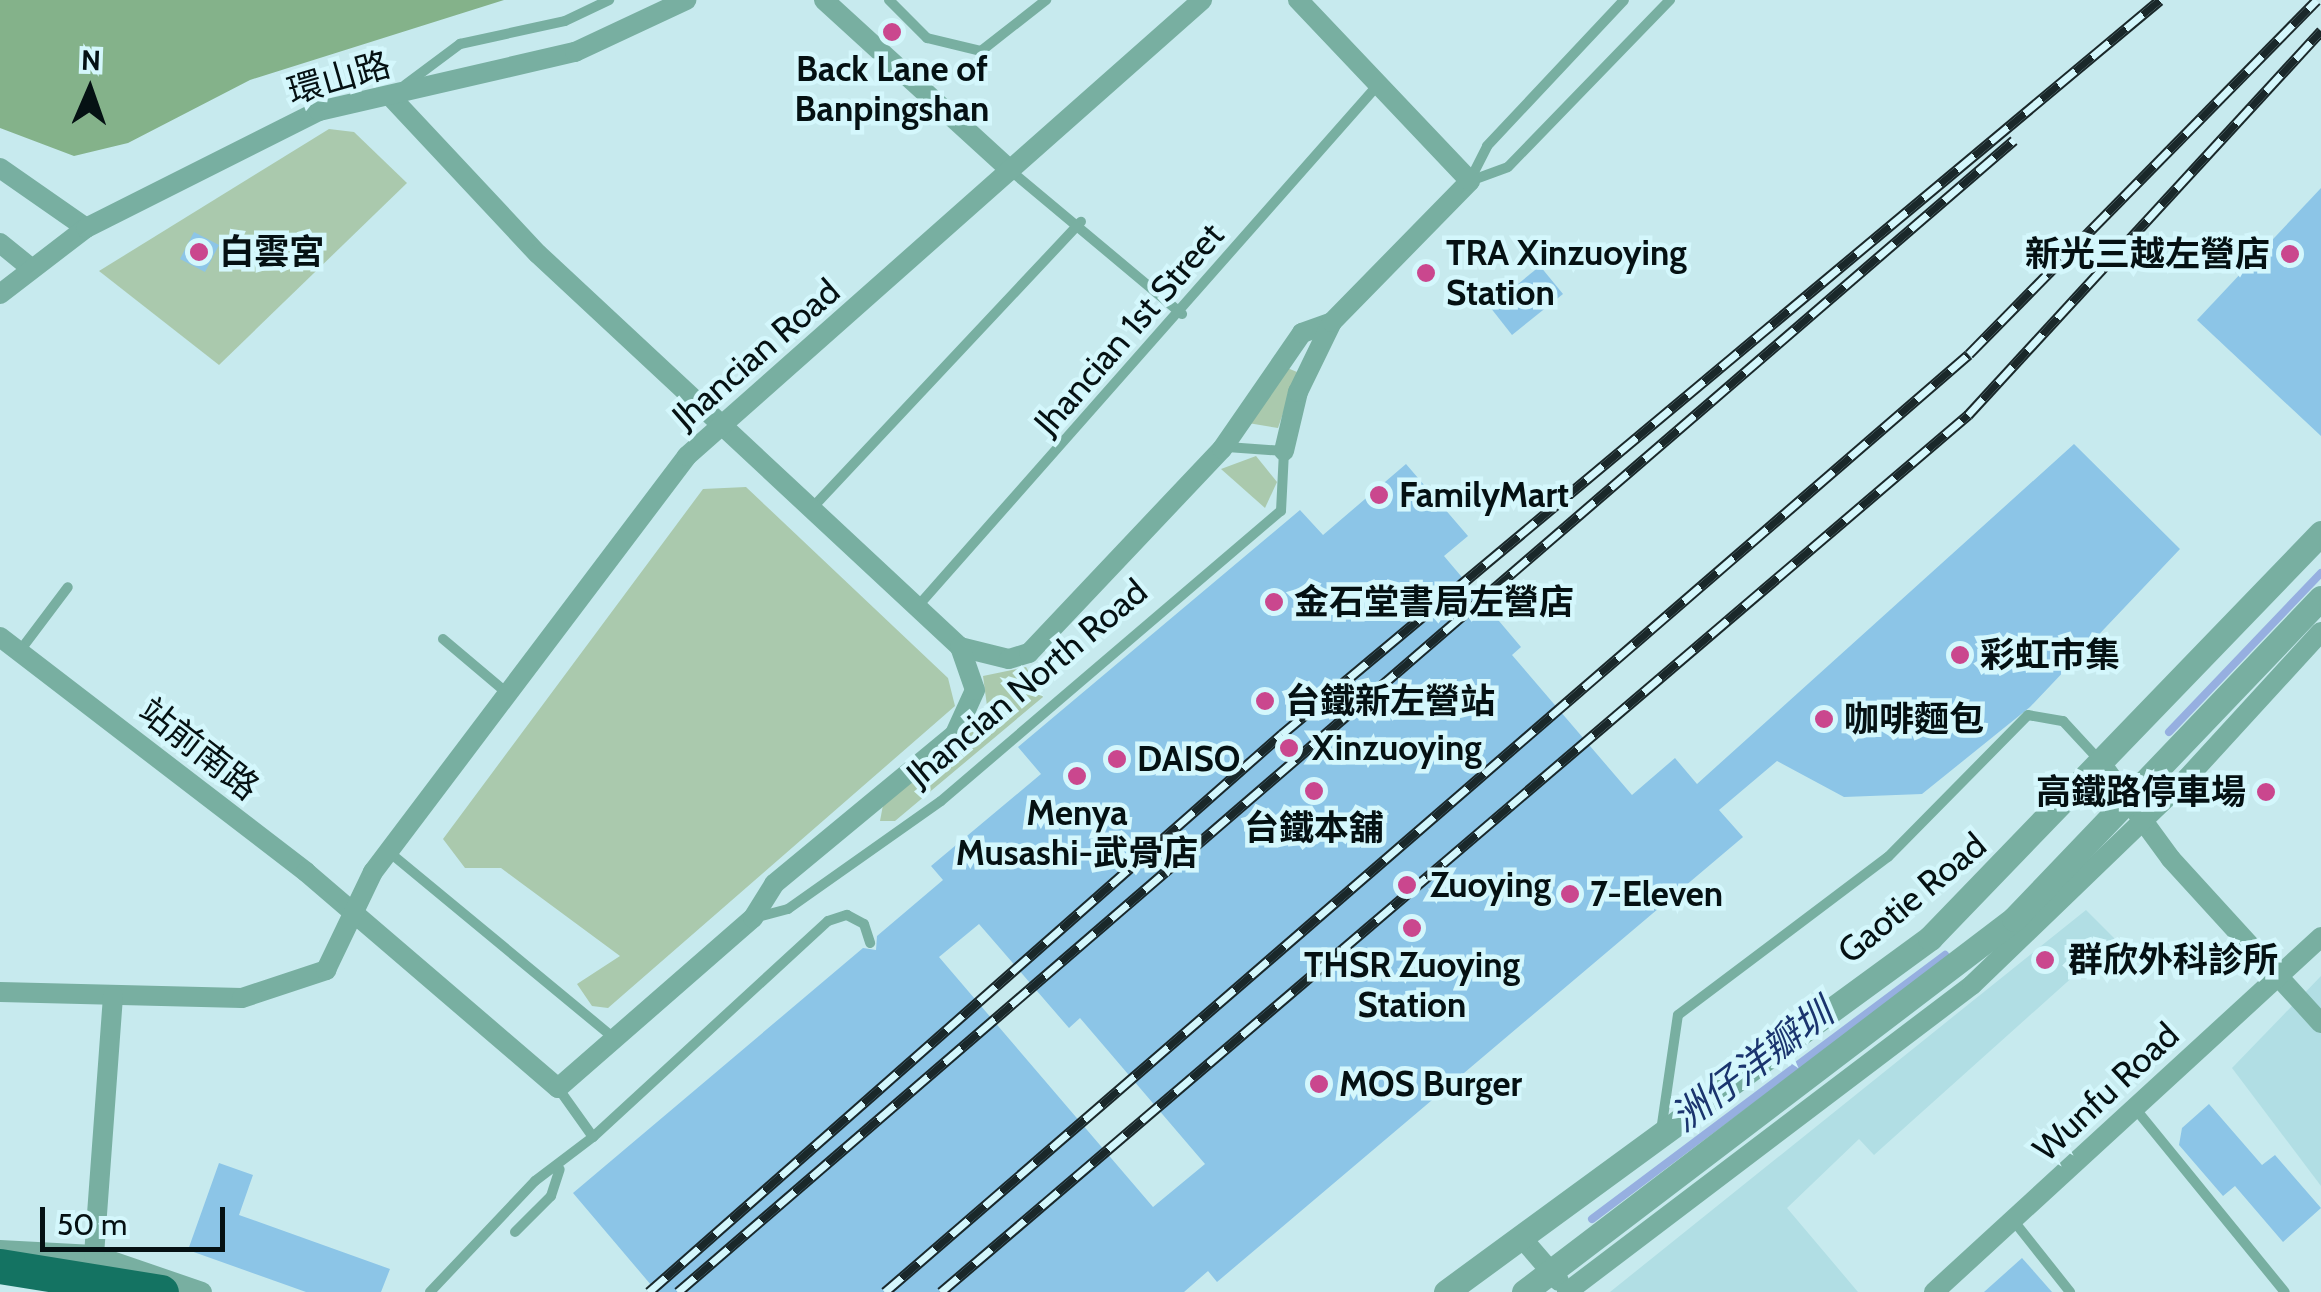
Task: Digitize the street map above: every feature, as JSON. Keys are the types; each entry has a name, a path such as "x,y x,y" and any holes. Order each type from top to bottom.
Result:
{"highway":[{"path":"0,1266 162,1292"}],"street":[{"name":"環山路","path":"0,294 30,267 86,228 319,111 575,52 686,0"},
{"path":"824,0 1011,171"},
{"name":"Jhancian Road","path":"0,992 114,996 273,993 326,970 389,852 718,422 1011,171 1202,0"},
{"path":"1298,0 1470,181"},
{"name":"Jhancian North Road","path":"390,96 538,254 814,506 960,646 975,690 955,734 774,884 752,918 558,1088"},
{"path":"0,168 86,228"},
{"name":"Jhancian North Road","path":"1284,451 1298,392 1332,322 1470,181"},
{"path":"0,243 30,267"},
{"name":"Jhancian North Road","path":"960,646 1009,659 1029,653 1222,449 1302,333 1332,322"},
{"name":"Gaotie Road","path":"1446,1292 1930,938 2103,766 2321,533"},
{"path":"1564,1287 1956,969 2128,799 2321,598"},
{"path":"1524,1292 1564,1287 1972,985 2144,822 2321,632"},
{"name":"站前南路","path":"0,637 355,916"},
{"path":"2103,766 2144,822 2276,977 2321,1023"},
{"path":"355,916 558,1088"},
{"name":"Wunfu Road","path":"1934,1292 2138,1112 2321,937"},
{"path":"94,1255 114,996"},
{"path":"1521,1237 1564,1287"},
{"path":"0,1250 94,1255 202,1292"}],"lane":[{"path":"390,96 460,44 565,21 609,0"},
{"path":"890,0 927,38 981,50 1046,0"},
{"path":"1470,181 1487,146 1624,0"},
{"path":"1470,181 1508,167 1670,0"},
{"name":"Jhancian 1st Street","path":"918,606 1182,314 1376,86"},
{"path":"1011,171 1081,222 1182,314"},
{"path":"814,506 1081,222"},
{"path":"1222,449 1284,451"},
{"name":"Jhancian North Road","path":"752,918 788,908 941,801 1281,511 1284,451"},
{"path":"19,652 68,586"},
{"path":"443,639 508,693"},
{"path":"1660,1132 1678,1015 1888,856 2028,715 2044,713 2084,736 2103,766"},
{"path":"389,852 614,1037"},
{"path":"430,1292 535,1181 560,1169 666,1077 712,1020 828,921 847,915 864,924 870,943"},
{"path":"558,1088 594,1137"},
{"path":"2138,1112 2284,1292"},
{"path":"515,1232 551,1196 560,1169"},
{"path":"2013,1220 2070,1292"},
{"path":"114,1292 120,1262"}],"shaded area":[{"path":"2086,910 2115,939 1874,1155 1859,1139 1787,1208 1858,1292 1610,1292"},
{"path":"2321,976 2321,1186 2232,1068"}],"green space":[{"path":"0,0 504,0 250,80 128,143 74,156 0,128"},
{"path":"329,129 354,132 407,183 219,365 99,271"},
{"path":"1285,367 1297,372 1278,428 1248,423"},
{"path":"1256,456 1277,482 1265,508 1221,469"},
{"path":"746,487 948,678 955,706 608,1008 592,1006 577,984 620,956 501,868 465,868 443,839 703,489"},
{"path":"1026,667 1043,697 895,821 880,821 883,805 977,726 987,706 983,676"}],"building":[{"name":"新光三越左營店","path":"2321,188 2321,436 2197,320"},
{"name":"白雲宮","path":"194,232 219,245 205,272 180,259"},
{"path":"1540,266 1563,294 1512,335 1490,307"},
{"path":"2074,444 2180,549 2030,707 1922,794 1844,797 1777,761 1719,810 1743,837 1217,1282 1208,1271 1184,1292 657,1292 573,1193 863,948 876,950 877,936 943,880 931,866 1041,774 1018,747 1300,510 1323,535 1406,464 1468,536 1444,556 1521,647 1512,655 1632,795 1675,758 1697,784","holes":["979,924 1069,1028 1080,1018 1205,1164 1153,1207 939,957"]},
{"path":"2209,1104 2262,1165 2275,1155 2321,1208 2283,1242 2235,1186 2223,1196 2179,1145 2182,1128"},
{"path":"219,1163 253,1175 239,1215 390,1269 381,1292 306,1292 188,1250"},
{"path":"2022,1258 2052,1292 1984,1292"}],"waterway":[{"name":"洲仔洋瓣圳","path":"2169,732 2321,573"},
{"name":"洲仔洋瓣圳","path":"1592,1219 1945,955"}],"railway":[{"path":"649,1292 1282,734 2160,0"},
{"path":"885,1292 1969,354 2317,0"},
{"path":"941,1292 1968,415 2321,31"},
{"path":"678,1292 2014,140"}],"place":[{"name":"Back Lane of Banpingshan","path":"892,32"},
{"name":"白雲宮","path":"199,252"},
{"name":"新光三越左營店","path":"2290,254"},
{"name":"TRA Xinzuoying Station","path":"1426,273"},
{"name":"FamilyMart","path":"1379,495"},
{"name":"金石堂書局左營店","path":"1274,602"},
{"name":"彩虹市集","path":"1960,655"},
{"name":"台鐵新左營站","path":"1265,701"},
{"name":"咖啡麵包","path":"1824,719"},
{"name":"Xinzuoying","path":"1289,748"},
{"name":"DAISO","path":"1117,759"},
{"name":"Menya Musashi-武骨店","path":"1077,776"},
{"name":"台鐵本舖","path":"1314,791"},
{"name":"高鐵路停車場","path":"2266,792"},
{"name":"Zuoying","path":"1407,885"},
{"name":"7-Eleven","path":"1570,894"},
{"name":"THSR Zuoying Station","path":"1412,928"},
{"name":"群欣外科診所","path":"2045,960"},
{"name":"MOS Burger","path":"1319,1084"}]}
